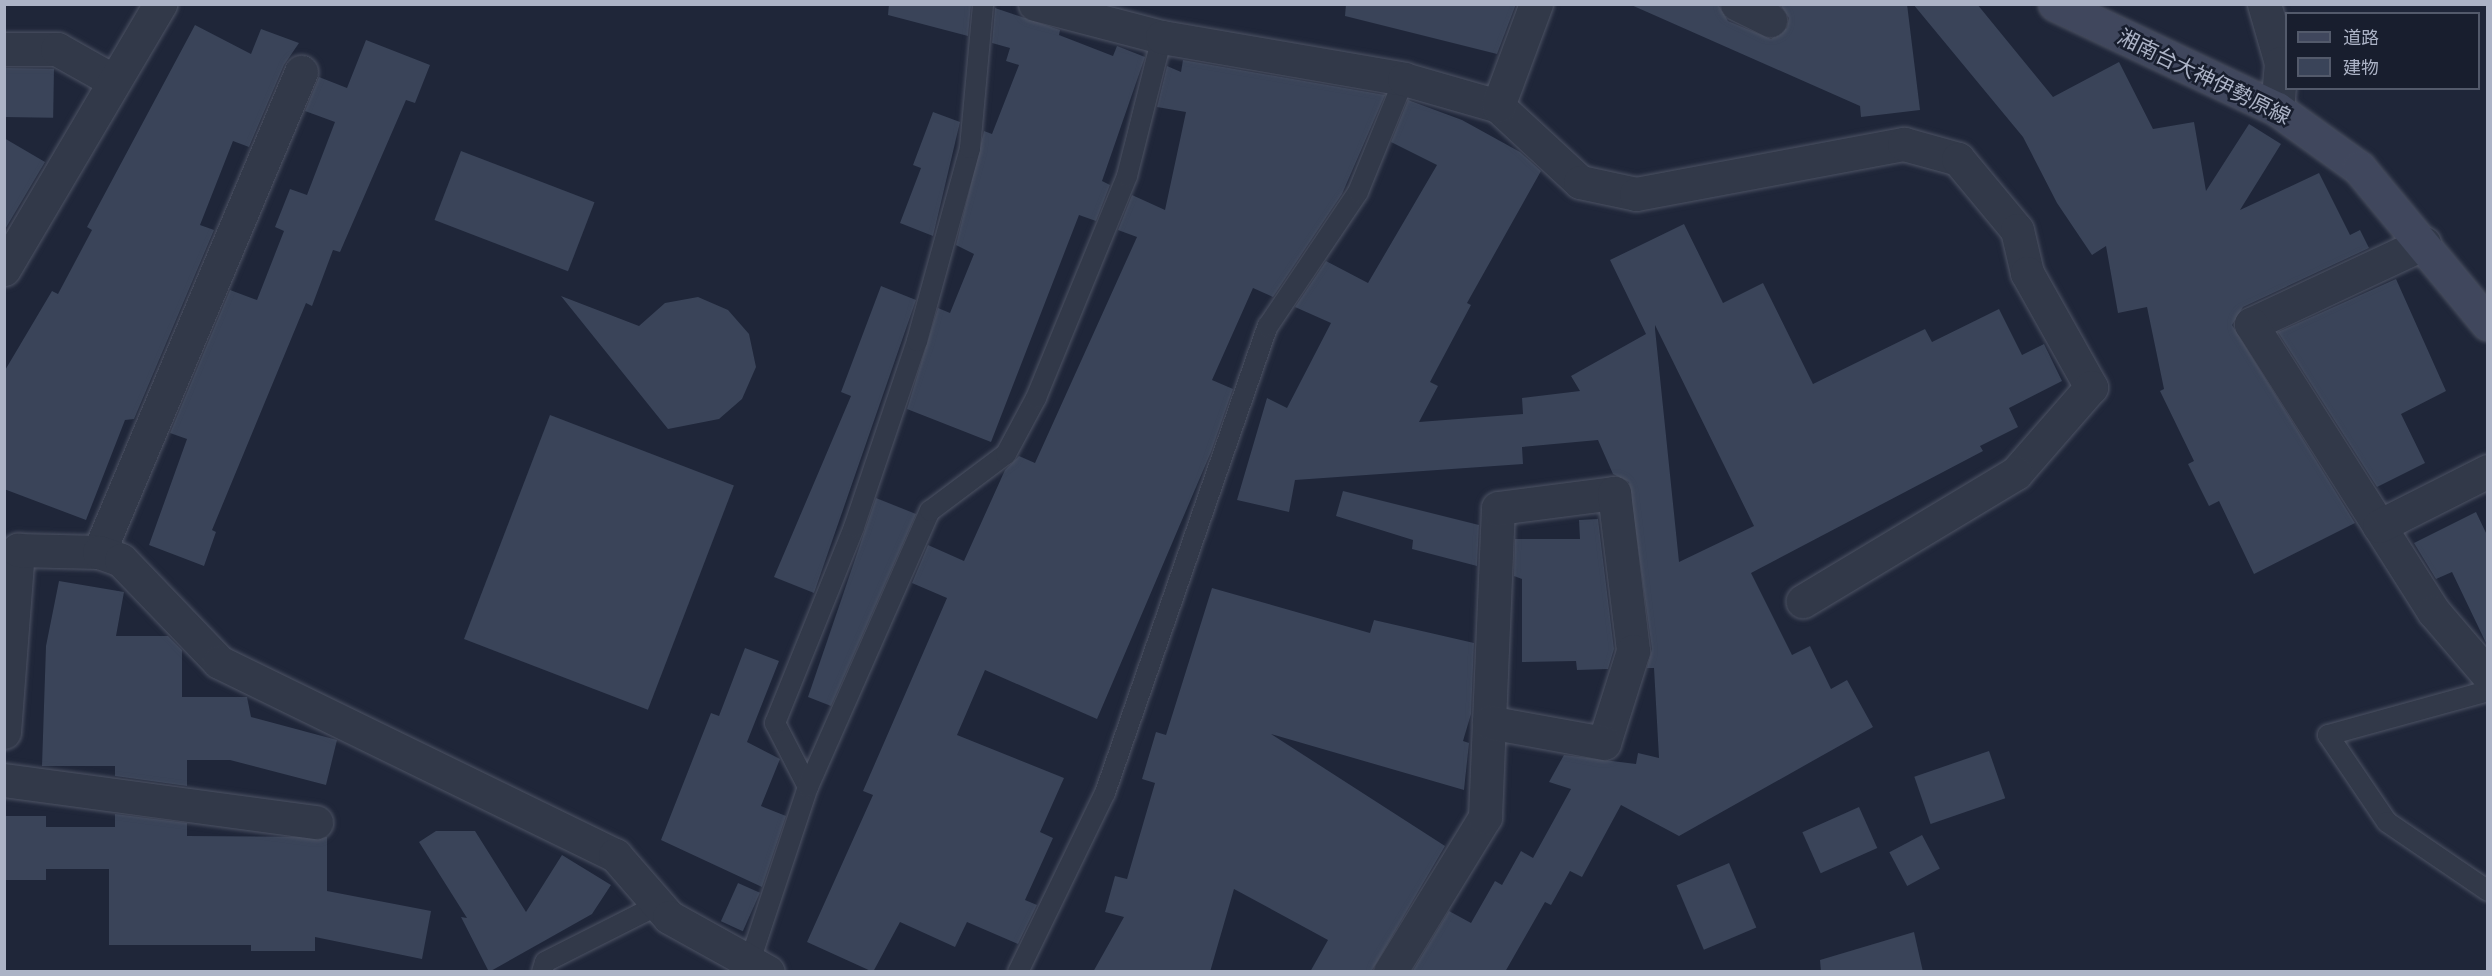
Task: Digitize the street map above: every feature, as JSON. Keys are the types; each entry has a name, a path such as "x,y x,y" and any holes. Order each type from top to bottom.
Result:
{"main road":[{"name":"湘南台大神伊勢原線","path":"2055,4 2277,109 2358,168 2424,243 2487,324"}],"street":[{"path":"4,269 112,80 160,4"},
{"path":"1035,4 1162,37 1404,79 1498,106 1580,182 1636,194 1905,144 1958,159 2017,230 2027,273 2091,387 2016,473 1803,601"},
{"path":"1498,106 1536,4"},
{"path":"1737,4 1770,20"},
{"path":"2264,4 2281,63 2277,109"},
{"path":"4,49 57,49 112,80"},
{"path":"99,552 301,72"},
{"path":"2424,243 2251,324 2434,612 2487,675"},
{"path":"2379,526 2487,471"},
{"path":"1390,972 1485,816 1498,508 1614,493 1633,651 1604,743 1489,722"},
{"path":"4,732 11,547 99,552 121,560 219,662 615,855 669,917 759,968"},
{"path":"4,780 316,822"}],"lane":[{"path":"808,787 775,723 854,527 917,341 970,147 983,4"},
{"path":"759,968 808,787 930,511 1006,454 1036,398 1127,176 1162,37"},
{"path":"1018,972 1105,793 1268,326 1358,192 1404,79"},
{"path":"2487,691 2328,735 2386,822 2487,891"},
{"path":"542,972 545,962 658,905"}],"building":[{"path":"889,4 971,4 968,36 888,15"},
{"path":"1346,4 1516,4 1497,54 1345,16"},
{"path":"1629,4 1718,4 1728,21 1771,39 1787,28 1789,18 1780,4 1907,4 1920,110 1861,117 1860,106"},
{"path":"1913,4 1977,4 2053,97 2119,62 2153,129 2194,122 2206,191 2249,124 2281,144 2240,210 2319,173 2350,235 2360,230 2369,248 2243,307 2232,325 2355,523 2254,574 2219,501 2209,506 2188,464 2194,461 2160,391 2164,389 2147,307 2118,313 2106,246 2092,255 2057,203 2023,137"},
{"path":"995,8 1060,30 1059,35 1113,56 1117,46 1145,57 1102,181 1110,185 1096,221 1079,215 991,442 907,409 938,308 950,313 974,254 956,245 984,131 992,134 1019,65 1006,61 1010,48 992,43"},
{"path":"195,25 251,54 261,29 299,43 284,65 249,147 233,141 200,225 214,230 134,419 125,420 86,520 4,489 4,372 52,291 58,294 92,230 87,227"},
{"path":"366,40 430,65 415,103 406,100 340,252 333,250 312,306 306,303 212,530 216,532 204,566 149,545 187,439 170,433 230,290 257,300 284,231 275,227 290,189 307,195 335,122 305,111 319,77 347,88"},
{"path":"1183,60 1385,95 1342,194 1273,297 1253,288 1212,380 1233,389 1211,452 1097,719 985,670 957,735 1064,778 1040,832 1053,838 1025,900 1037,905 1018,944 967,922 955,947 900,922 873,972 807,942 873,795 863,791 947,598 912,583 928,545 964,561 1005,470 1019,456 1035,463 1137,237 1118,230 1132,195 1165,210 1186,112 1157,107 1167,66 1181,72"},
{"path":"4,68 54,69 53,118 4,117"},
{"path":"1408,100 1462,120 1520,152 1541,171 1467,303 1471,305 1430,382 1438,386 1419,422 1523,414 1522,398 1580,391 1571,376 1646,334 1610,260 1684,224 1723,303 1763,283 1813,384 1925,329 1932,342 1999,309 2022,355 2044,344 2062,381 2009,408 2018,427 1980,446 1983,451 1751,573 1792,655 1810,646 1831,689 1847,680 1873,727 1679,836 1621,805 1582,877 1570,871 1551,905 1545,902 1505,972 1412,972 1449,911 1471,923 1495,881 1502,885 1521,851 1533,858 1571,789 1549,782 1564,755 1636,764 1638,753 1659,758 1654,668 1647,668 1652,649 1629,482 1613,474 1598,440 1522,447 1523,464 1295,480 1289,512 1237,500 1267,398 1287,408 1331,323 1295,307 1326,261 1368,283 1437,165 1391,142","holes":["1655,325 1754,526 1679,562"]},
{"path":"933,112 960,122 933,236 900,223 921,168 913,165"},
{"path":"4,138 45,162 4,231"},
{"path":"461,151 595,202 568,271 434,220"},
{"path":"2396,279 2446,391 2401,414 2425,463 2377,487 2278,332"},
{"path":"881,286 916,300 814,593 774,577 851,396 841,392"},
{"path":"561,296 639,326 665,303 698,297 728,310 749,334 756,367 742,399 719,419 668,429"},
{"path":"550,415 734,486 648,710 464,639"},
{"path":"1343,491 1479,525 1477,566 1412,549 1413,540 1336,516"},
{"path":"876,498 916,514 831,706 808,697"},
{"path":"2476,512 2487,535 2487,645 2452,572 2436,579 2414,543"},
{"path":"1598,519 1614,649 1608,669 1577,670 1576,661 1522,662 1522,579 1514,576 1515,539 1580,539 1579,520"},
{"path":"59,581 124,592 116,636 168,636 182,650 182,697 247,697 251,717 337,740 326,785 230,760 187,760 187,786 115,776 115,766 42,766 46,646"},
{"path":"1212,588 1370,633 1374,620 1474,643 1471,714 1463,741 1469,743 1464,790 1271,734 1445,846 1371,972 1310,972 1328,940 1234,889 1210,972 1093,972 1124,917 1105,912 1115,876 1127,879 1155,783 1142,779 1156,732 1166,735"},
{"path":"745,648 779,661 747,742 780,759 761,806 786,816 762,887 661,840 711,713 719,716"},
{"path":"1989,751 2005,798 1931,824 1914,777"},
{"path":"1859,807 1877,848 1821,873 1802,832"},
{"path":"115,814 187,823 187,836 327,837 327,891 431,911 422,959 315,937 315,951 251,951 251,945 109,945 109,869 46,869 46,880 4,880 4,816 46,816 46,827 115,827"},
{"path":"436,831 475,831 526,912 562,855 611,885 592,914 489,972 461,917 467,918 419,842"},
{"path":"1922,835 1940,869 1907,886 1889,852"},
{"path":"1729,863 1756,927 1704,950 1677,885"},
{"path":"738,883 760,893 743,931 721,921"},
{"path":"1914,932 1923,972 1821,972 1820,960"}]}
